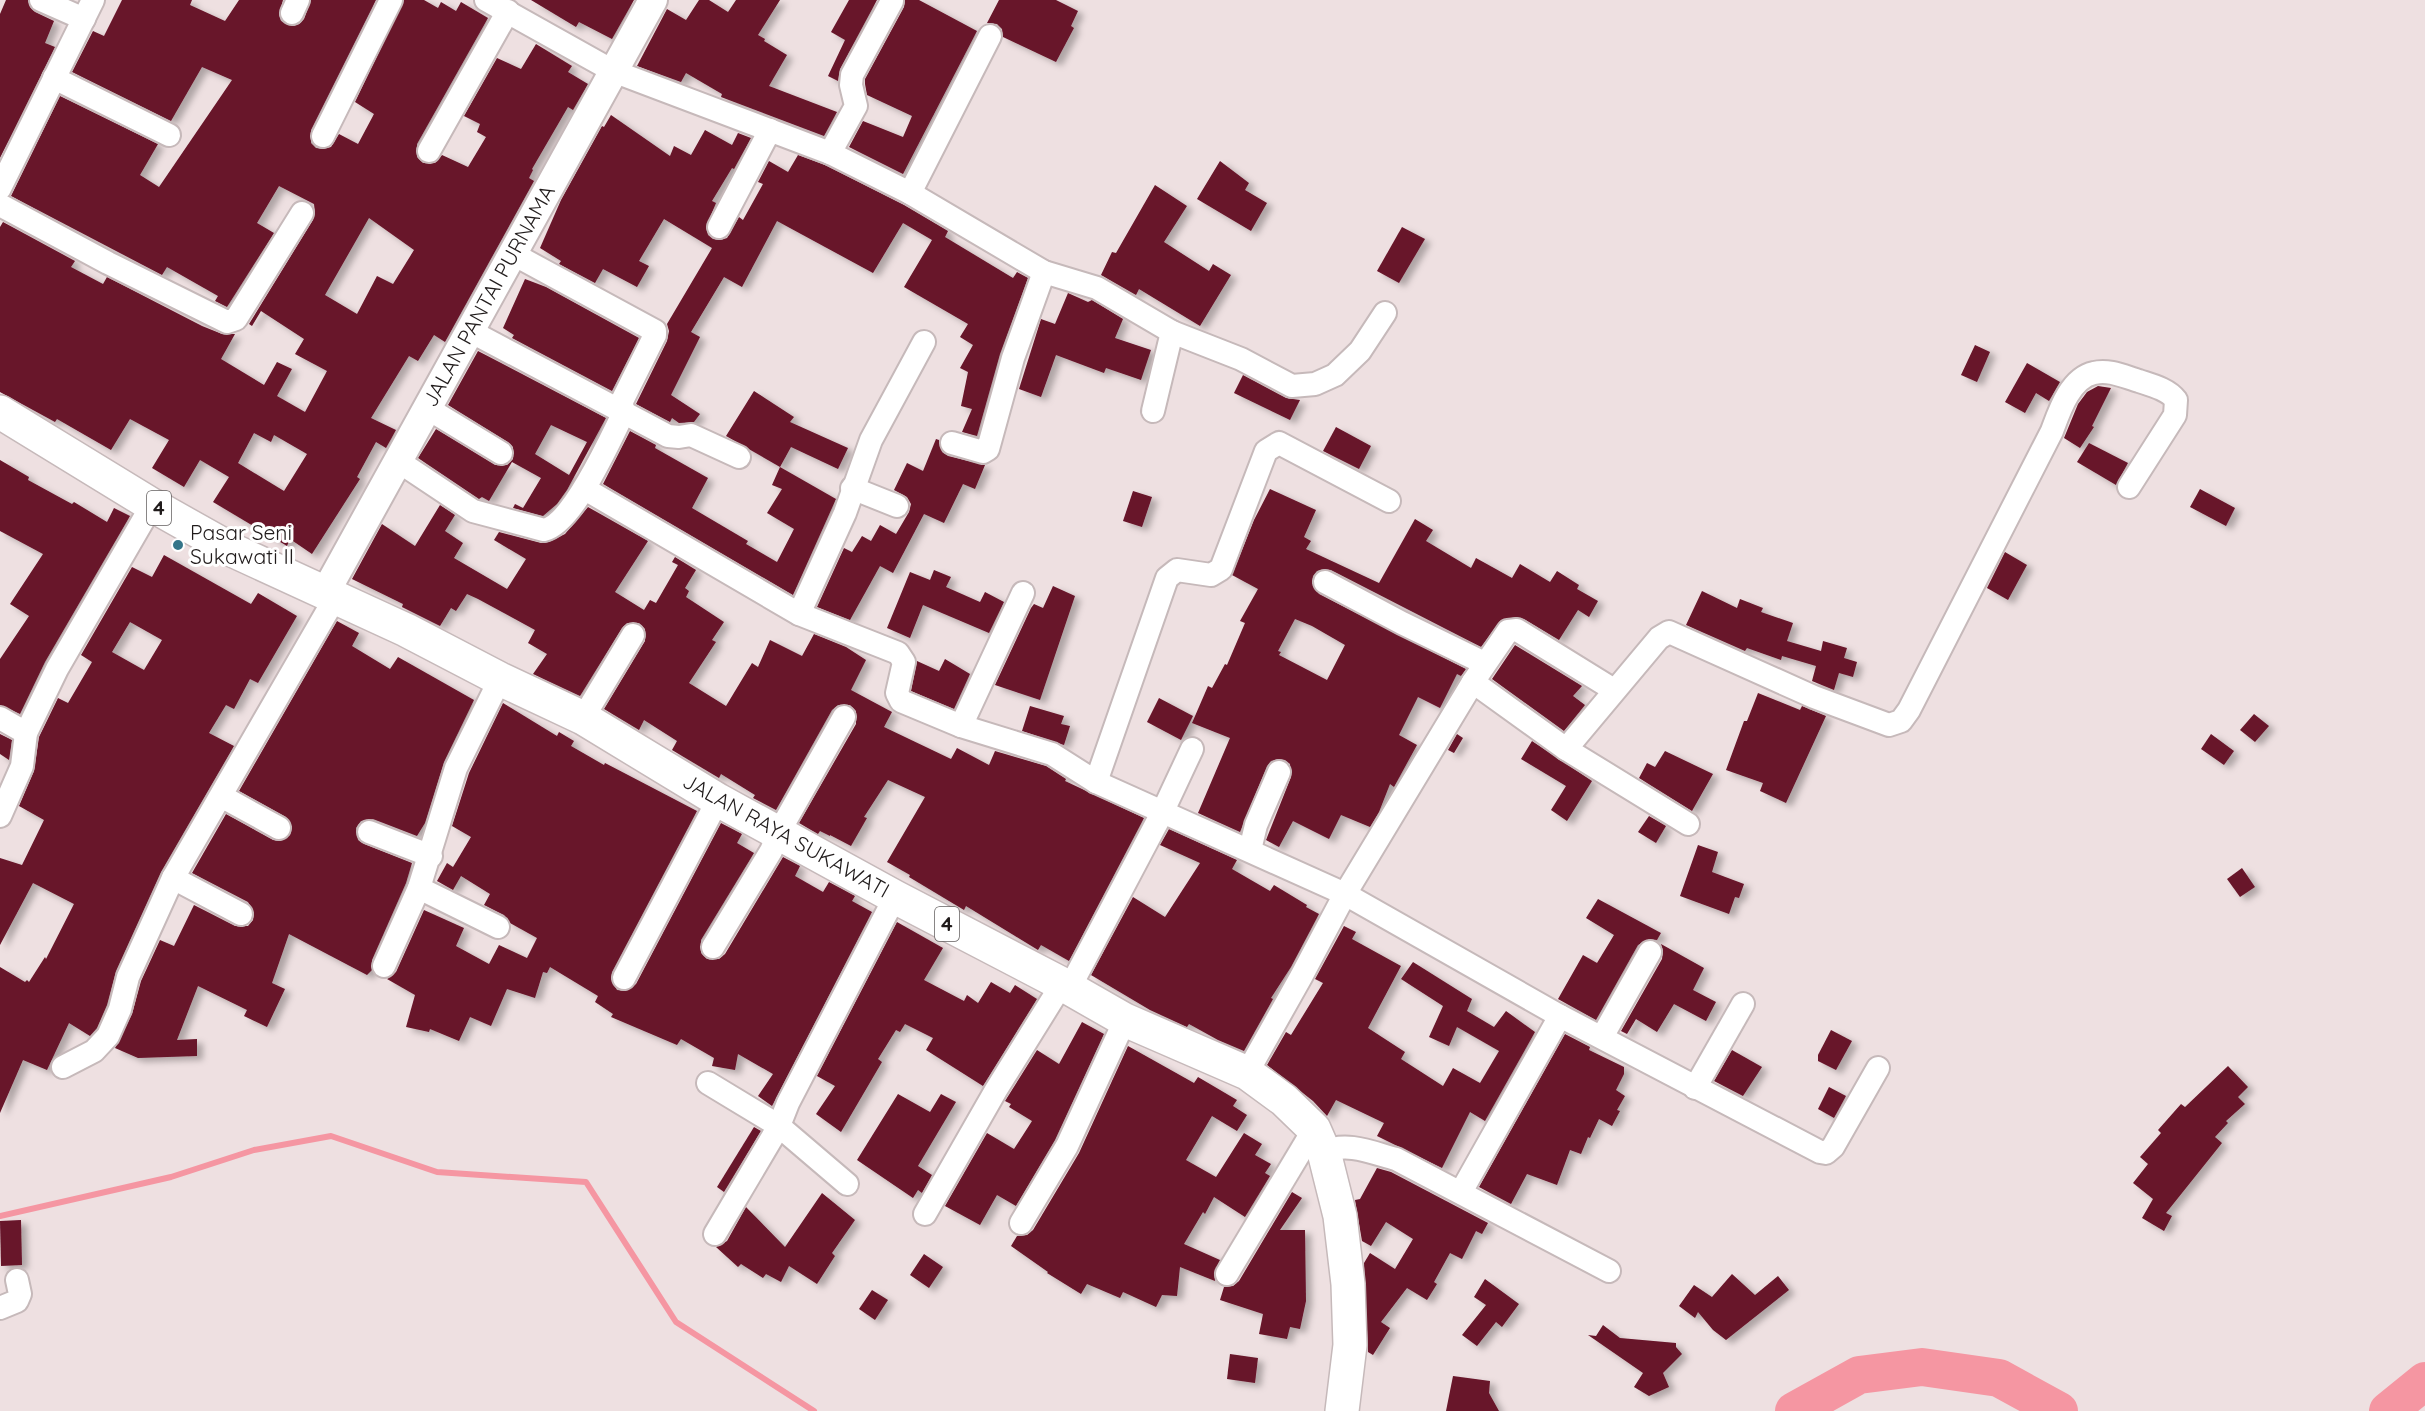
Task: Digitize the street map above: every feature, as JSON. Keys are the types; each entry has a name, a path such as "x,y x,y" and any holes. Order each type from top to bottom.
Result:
{"highway":[{"name":"JALAN RAYA SUKAWATI","path":"0,412 152,505 237,553 406,630 500,679 583,718 718,800 1125,1020 1247,1073 1284,1100 1319,1141"},
{"path":"1319,1141 1340,1215 1348,1284 1350,1346 1342,1409"}],"street":[{"path":"0,188 9,142 54,78 88,10 40,0"},
{"path":"323,136 391,0"},
{"path":"486,0 613,71 830,153 910,193 1044,272 1097,288 1172,332 1240,359 1292,386 1315,384 1335,375 1360,351 1385,313"},
{"name":"JALAN PANTAI PURNAMA","path":"330,595 398,461 653,0"},
{"path":"830,153 857,103 851,85 852,75 892,1"},
{"path":"429,151 508,11"},
{"path":"910,193 990,36"},
{"path":"54,78 169,135"},
{"path":"719,227 770,130"},
{"path":"0,205 108,263 229,322 236,319 302,213"},
{"path":"398,461 473,511 544,530 560,522 585,489 623,414 622,401 655,331 513,254"},
{"path":"952,443 983,452 988,449 1013,358 1044,272"},
{"path":"470,331 668,436 674,438 691,435 738,457"},
{"path":"1153,411 1172,332"},
{"path":"799,614 845,513 871,440 924,342"},
{"path":"1566,749 1659,638 1669,633 1814,697 1889,725 1896,725 1909,710 2052,431 2062,404 2079,381 2092,373 2117,374 2164,390 2176,400 2175,415 2129,487"},
{"path":"427,408 501,453"},
{"path":"1096,782 1167,578 1177,570 1211,575 1221,569 1266,451 1279,442 1389,501"},
{"path":"852,488 897,506"},
{"path":"585,489 799,614 898,653 904,662 897,693 901,701 961,726 1052,754 1096,782 1345,894 1560,1016 1820,1152 1826,1153 1833,1147 1878,1068"},
{"path":"0,816 22,765 26,734 57,669 152,505"},
{"path":"1325,582 1402,623 1478,673 1566,749 1688,824"},
{"path":"961,726 1023,593"},
{"path":"63,1067 94,1051 108,1036 120,1009 132,967 173,878 221,796 330,595"},
{"path":"1247,1073 1345,894 1478,673 1505,633 1518,630 1614,690"},
{"path":"583,718 633,635"},
{"path":"384,966 431,856 456,768 500,679"},
{"path":"713,947 771,851 779,832 844,717"},
{"path":"0,718 26,734"},
{"path":"926,1214 996,1090 1066,987 1162,813 1192,749"},
{"path":"1250,850 1256,825 1279,772"},
{"path":"221,796 279,828"},
{"path":"624,978 718,800"},
{"path":"369,832 431,856"},
{"path":"173,878 241,914"},
{"path":"419,888 498,927"},
{"path":"715,1234 783,1117 895,897"},
{"path":"1602,1037 1650,952"},
{"path":"1695,1088 1743,1004"},
{"path":"1461,1192 1560,1016"},
{"path":"1021,1223 1067,1146 1125,1020"},
{"path":"708,1083 783,1117 847,1184"},
{"path":"1227,1274 1319,1141 1395,1159 1609,1271"},
{"path":"0,1308 17,1300 20,1294 17,1280"}],"building":[{"path":"6,0 28,0 35,12 54,21 45,43 55,47 0,158 0,14"},
{"path":"122,0 192,0 190,5 225,21 239,0 283,0 279,15 281,21 293,26 304,19 311,0 376,0 311,130 311,143 316,148 323,149 331,147 339,134 358,144 374,114 355,102 404,0 424,0 438,8 441,2 456,11 461,2 488,18 417,144 417,157 423,163 435,163 442,155 468,167 486,137 477,132 480,124 464,116 497,58 521,69 536,44 572,66 568,72 588,84 573,110 568,107 532,169 529,178 534,181 445,342 434,335 418,361 409,356 371,418 396,430 386,448 376,442 357,477 360,479 312,554 290,539 287,546 213,502 229,477 200,460 184,487 152,468 169,440 130,419 111,450 57,419 55,422 0,392 0,227 3,222 75,261 71,267 103,284 107,277 202,326 222,334 235,334 221,359 264,385 277,362 292,369 277,396 305,412 327,371 295,354 304,339 261,311 252,326 249,324 313,220 314,204 279,186 257,223 274,233 227,307 215,301 218,296 167,267 162,275 11,196 60,96 158,144 140,175 159,187 232,80 202,67 171,121 72,72 93,31 104,36","holes":["369,218 414,250 393,284 377,276 357,314 325,295","254,433 271,442 274,435 307,454 284,491 238,463"]},
{"path":"531,0 634,0 612,39 579,22 576,27"},
{"path":"699,0 709,0 728,12 736,0 780,0 758,35 787,55 769,86 837,112 824,136 721,97 722,94 686,73 681,82 637,66 667,9 686,20"},
{"path":"849,0 877,0 840,69 838,81 828,76 845,40 831,32"},
{"path":"905,0 919,0 977,31 903,174 849,147 863,121 903,137 912,116 867,95 865,84 865,79 904,7"},
{"path":"999,0 1056,0 1078,11 1071,26 1074,28 1056,62 1003,37 1002,29 997,24 987,23"},
{"path":"611,115 670,156 674,146 691,155 705,130 732,145 738,133 751,138 734,169 732,168 712,201 716,203 706,227 708,235 713,239 727,238 739,217 743,220 763,184 758,182 769,161 788,172 798,155 825,165 904,205 948,231 945,237 1013,278 1017,272 1028,278 1000,354 977,436 962,432 972,409 961,406 968,372 960,368 973,345 960,337 968,324 904,287 932,240 903,223 873,273 777,221 742,287 724,277 691,332 700,337 671,395 700,414 694,422 679,423 672,418 670,422 636,404 667,341 669,331 667,324 712,248 664,219 639,261 649,266 637,287 603,269 595,283 559,264 561,261 540,248 561,200 602,126 604,127"},
{"path":"1220,161 1249,183 1245,190 1267,203 1251,231 1197,199"},
{"path":"1155,185 1187,206 1164,242 1209,271 1213,264 1231,275 1200,326 1139,289 1136,295 1101,275 1112,252 1116,253"},
{"path":"1402,227 1425,239 1399,283 1377,271"},
{"path":"525,279 546,287 639,338 612,391 512,338 514,335 503,328"},
{"path":"1068,293 1088,302 1092,300 1123,319 1115,338 1151,350 1141,380 1106,368 1104,373 1056,355 1041,397 1019,389 1041,319 1055,324"},
{"path":"1975,345 1990,352 1977,382 1961,375"},
{"path":"478,351 606,418 567,490 557,504 543,516 513,508 515,504 523,508 541,478 512,462 489,501 482,497 479,499 418,458 436,429 495,465 507,465 513,459 513,447 508,442 448,405","holes":["551,425 587,442 569,475 535,454"]},
{"path":"2027,363 2060,382 2049,401 2036,393 2025,413 2005,402"},
{"path":"1243,375 1286,398 1300,400 1290,420 1234,393"},
{"path":"2098,386 2111,388 2092,426 2094,427 2080,448 2064,438 2078,404 2087,392"},
{"path":"754,391 794,417 790,422 848,448 838,469 791,447 780,467 726,436"},
{"path":"1336,427 1371,446 1359,469 1323,451"},
{"path":"630,431 708,478 692,508 748,541 746,544 777,562 794,529 767,513 782,489 772,485 780,467 836,499 793,595 603,484"},
{"path":"936,439 939,440 942,452 948,456 985,465 975,489 963,484 944,523 924,514 893,573 880,566 850,620 817,607 844,548 852,552 862,536 871,541 880,525 896,534 911,504 907,497 894,490 907,463 923,471"},
{"path":"2089,443 2128,463 2116,485 2077,462"},
{"path":"0,460 29,477 28,480 72,504 74,502 107,522 114,508 130,516 45,662 20,714 0,705 0,659 29,616 10,604 43,554 0,531"},
{"path":"1270,489 1316,510 1304,537 1311,541 1306,549 1379,583 1415,519 1433,530 1426,541 1471,568 1476,558 1512,578 1520,564 1550,582 1557,571 1579,585 1577,589 1598,601 1589,617 1578,610 1559,640 1524,619 1516,617 1501,620 1481,647 1331,570 1317,571 1312,583 1319,594 1466,669 1461,676 1457,674 1440,708 1418,697 1399,735 1417,745 1394,787 1390,784 1379,812 1370,827 1341,815 1329,839 1293,821 1279,847 1266,840 1291,777 1290,764 1285,760 1271,761 1267,766 1240,832 1198,813 1230,738 1192,723 1208,686 1212,688 1225,664 1227,665 1245,623 1240,621 1258,589 1232,575 1254,520","holes":["1295,619 1345,645 1327,680 1279,655 1281,652 1278,651"]},
{"path":"2200,489 2235,508 2226,526 2190,507"},
{"path":"1133,491 1152,497 1142,527 1123,521"},
{"path":"440,505 455,515 445,531 463,543 454,558 507,589 526,559 494,540 499,532 541,543 549,542 565,534 588,507 648,541 615,592 644,610 650,600 656,603 678,565 672,562 675,557 696,570 685,588 689,591 686,597 724,622 712,640 716,642 689,683 726,706 752,663 758,667 770,640 802,656 814,634 846,647 866,660 851,690 892,712 884,727 951,759 957,748 989,765 995,751 1046,766 1066,779 1065,781 1144,818 1069,961 1041,945 1038,950 966,906 964,910 887,862 925,797 888,780 864,817 867,818 851,846 820,831 818,834 799,823 856,724 856,711 850,705 838,705 832,710 776,810 753,798 755,795 721,774 719,778 672,750 677,741 644,720 639,730 604,709 645,641 645,629 639,623 627,623 622,628 580,696 533,674 547,654 528,643 535,630 478,599 467,594 456,611 451,608 440,626 402,607 403,604 352,579 382,524 415,546"},
{"path":"2005,552 2027,565 2008,600 1987,588"},
{"path":"164,555 251,604 258,593 297,616 258,683 250,679 234,709 226,705 209,733 234,746 161,872 116,971 107,1005 97,1028 90,1036 69,1023 47,1070 23,1060 0,1113 0,967 25,982 27,980 29,982 45,957 46,959 74,904 33,883 0,945 0,858 22,865 44,820 19,806 34,771 39,737 58,698 68,703 92,662 81,655 132,567 152,577","holes":["130,622 162,640 144,670 112,652"]},
{"path":"934,570 951,577 946,587 980,602 985,592 1004,602 989,633 923,605 910,638 887,628 910,572 930,580"},
{"path":"1053,586 1075,596 1040,700 995,685 1031,608 1034,604 1043,608"},
{"path":"1702,591 1737,608 1740,599 1763,608 1761,612 1793,623 1787,641 1821,651 1823,641 1847,648 1844,658 1857,662 1853,677 1839,673 1834,690 1812,681 1816,666 1782,656 1781,660 1747,648 1745,651 1686,625"},
{"path":"337,621 359,633 352,646 390,669 398,657 474,700 444,762 425,823 417,836 373,819 361,821 356,828 358,840 364,844 412,863 406,883 372,960 372,970 367,975 289,934 272,983 285,989 267,1027 244,1016 247,1010 198,986 177,1040 197,1039 197,1056 138,1058 115,1048 132,1014 141,981 160,940 174,946 194,905 235,926 248,926 253,920 254,913 248,902 192,873 226,814 273,840 280,841 290,835 292,827 286,817 239,791"},
{"path":"1515,645 1582,686 1573,696 1585,705 1564,731 1492,679"},
{"path":"945,659 970,674 954,709 911,691 917,661 939,671"},
{"path":"1758,693 1800,710 1802,706 1826,716 1786,803 1760,791 1763,783 1726,770 1744,721 1747,721"},
{"path":"1159,698 1193,716 1181,740 1147,722"},
{"path":"503,703 557,736 559,732 574,741 571,746 604,765 605,763 697,811 612,972 611,979 617,990 625,991 636,984 721,823 742,834 737,843 754,853 701,940 701,953 707,959 719,959 725,954 783,857 800,866 795,876 823,892 829,882 855,896 852,901 872,912 772,1106 758,1096 773,1074 738,1054 735,1070 712,1066 714,1058 681,1039 677,1045 611,1017 613,1014 595,1002 598,996 550,967 547,973 543,972 535,998 507,989 491,1026 470,1017 459,1041 430,1029 429,1032 406,1027 415,995 387,979 396,972 424,910 464,928 456,946 489,964 499,945 527,958 537,938 510,923 504,915 484,905 490,894 461,876 453,890 437,881 447,863 453,867 471,837 452,826 469,773"},
{"path":"1030,706 1064,716 1061,724 1070,726 1064,745 1022,731"},
{"path":"2254,714 2269,726 2255,742 2240,730"},
{"path":"0,734 12,740 9,760 0,754"},
{"path":"1457,734 1463,738 1454,753 1448,750"},
{"path":"2211,734 2234,751 2224,765 2201,749"},
{"path":"1532,741 1592,781 1567,821 1551,810 1566,786 1521,759"},
{"path":"1665,751 1713,774 1692,811 1639,778 1647,763 1655,767"},
{"path":"1649,816 1666,826 1656,843 1638,832"},
{"path":"1169,829 1237,860 1232,869 1270,891 1274,885 1319,914 1244,1051 1189,1024 1187,1027 1150,1010 1091,975 1133,897 1165,917 1200,863 1160,845"},
{"path":"1698,845 1718,852 1712,872 1744,884 1739,898 1735,897 1729,914 1680,896"},
{"path":"2242,868 2255,887 2240,897 2227,879"},
{"path":"1598,899 1661,933 1657,940 1649,939 1638,945 1596,1020 1558,999 1583,955 1597,963 1614,935 1586,918"},
{"path":"897,922 943,948 924,980 964,1001 967,995 978,1003 991,982 1010,993 1015,985 1037,999 983,1086 926,1050 933,1038 905,1024 900,1032 896,1030 878,1059 882,1062 841,1132 816,1114 835,1086 817,1076"},
{"path":"1344,926 1356,932 1352,939 1401,966 1368,1028 1405,1052 1401,1059 1443,1086 1453,1068 1480,1083 1499,1051 1457,1027 1449,1046 1429,1037 1443,1006 1401,979 1413,962 1472,999 1467,1011 1494,1027 1506,1011 1535,1032 1485,1121 1470,1112 1442,1168 1377,1136 1384,1123 1336,1100 1327,1116 1313,1101 1267,1065 1286,1032 1291,1035 1323,983 1315,979"},
{"path":"1661,944 1704,968 1693,990 1716,1002 1706,1021 1674,1004 1657,1032 1636,1019 1627,1034 1621,1031 1662,959"},
{"path":"1082,1022 1104,1034 1055,1140 1016,1206 997,1195 980,1225 945,1206 987,1133 1014,1149 1032,1121 1009,1107 1011,1104 1005,1101 1037,1050 1059,1064"},
{"path":"1831,1030 1852,1041 1836,1070 1818,1061 1818,1055"},
{"path":"1565,1034 1590,1047 1589,1050 1624,1067 1624,1074 1616,1090 1625,1096 1612,1126 1599,1119 1581,1154 1570,1150 1557,1185 1527,1174 1511,1204 1479,1187"},
{"path":"1128,1046 1194,1083 1198,1077 1237,1100 1233,1106 1247,1115 1237,1131 1212,1116 1186,1160 1216,1177 1244,1133 1262,1144 1255,1155 1271,1164 1265,1173 1270,1176 1245,1217 1214,1197 1184,1244 1220,1260 1214,1273 1215,1281 1180,1267 1177,1296 1162,1295 1156,1307 1123,1292 1120,1298 1087,1284 1081,1294 1047,1273 1011,1246 1017,1236 1027,1235 1033,1230 1079,1153"},
{"path":"1732,1050 1762,1067 1743,1096 1714,1081"},
{"path":"2228,1066 2248,1087 2238,1097 2245,1104 2226,1121 2228,1123 2215,1137 2222,1143 2166,1213 2172,1216 2164,1231 2142,1218 2153,1199 2133,1183 2148,1164 2140,1157 2161,1133 2158,1130 2181,1104 2185,1107"},
{"path":"1829,1087 1846,1096 1834,1118 1818,1109"},
{"path":"898,1094 930,1112 941,1094 956,1102 918,1166 932,1175 922,1193 918,1190 913,1198 857,1160"},
{"path":"754,1127 761,1131 724,1192 717,1187"},
{"path":"1377,1168 1391,1172 1488,1223 1482,1234 1476,1231 1462,1259 1450,1253 1434,1282 1437,1284 1427,1300 1407,1288 1381,1322 1390,1328 1373,1355 1368,1352 1364,1263 1370,1253 1395,1269 1413,1239 1386,1222 1371,1246 1362,1241 1355,1200 1360,1199"},
{"path":"1292,1192 1302,1198 1280,1230 1305,1230 1306,1301 1300,1329 1290,1327 1287,1339 1259,1334 1263,1314 1220,1300 1224,1287 1233,1286 1239,1281"},
{"path":"822,1193 855,1220 832,1253 835,1256 817,1284 789,1266 781,1282 766,1274 763,1278 741,1264 738,1267 716,1247 727,1241 746,1207 785,1247"},
{"path":"21,1220 22,1265 1,1266 0,1221"},
{"path":"924,1254 943,1267 929,1288 910,1275"},
{"path":"1732,1274 1755,1295 1778,1276 1789,1290 1726,1340 1713,1330 1698,1312 1695,1318 1679,1306 1694,1285 1712,1297"},
{"path":"1485,1279 1519,1304 1502,1327 1496,1322 1477,1346 1462,1335 1486,1305 1474,1297"},
{"path":"872,1290 888,1300 875,1320 859,1309"},
{"path":"1603,1325 1620,1338 1676,1343 1676,1347 1682,1354 1663,1373 1669,1387 1649,1396 1634,1387 1643,1373 1588,1335 1596,1336"},
{"path":"1230,1354 1258,1358 1255,1383 1227,1379"},
{"path":"1453,1376 1490,1381 1489,1393 1499,1411 1446,1411"}],"waterway":[{"path":"0,1216 171,1177 254,1150 331,1136 437,1172 586,1182 676,1322 814,1411"},
{"path":"1794,1411 1859,1375 1922,1367 1999,1378 2059,1411"},
{"path":"2388,1411 2425,1381"}],"place":[{"name":"Pasar Seni Sukawati II","path":"178,545"}]}
